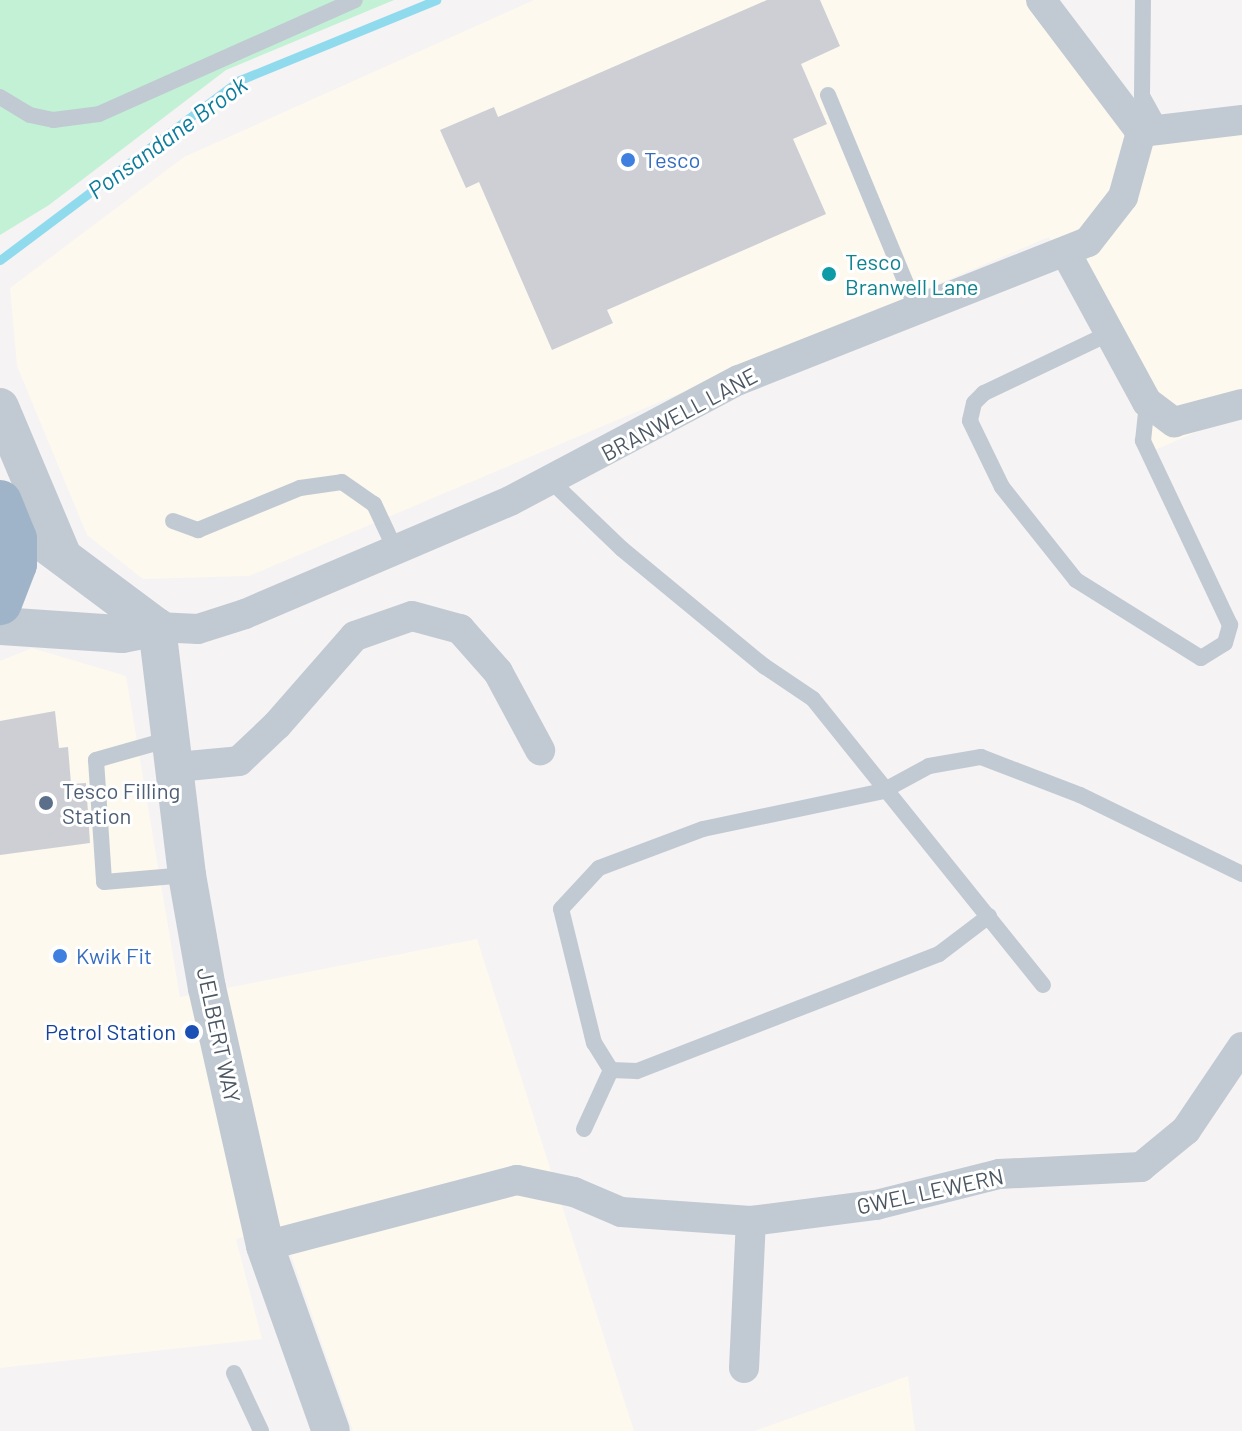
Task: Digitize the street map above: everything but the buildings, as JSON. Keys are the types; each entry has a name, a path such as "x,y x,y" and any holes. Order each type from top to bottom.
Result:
{"highway":[{"path":"0,603 15,564 4,509"}],"street":[{"path":"1041,0 1151,131 1242,120"},
{"name":"BRANWELL LANE","path":"0,626 122,634 157,627 198,629 245,614 396,551 551,481 739,380 1088,242 1123,197 1151,131"},
{"path":"1066,253 1147,402 1174,422 1242,404"},
{"path":"0,407 64,558"},
{"path":"4,509 157,627"},
{"path":"175,753 239,761 355,636 412,616 460,629 498,672 540,750"},
{"name":"JELBERT WAY","path":"157,627 175,753 187,875 265,1246 331,1431"},
{"name":"GWEL LEWERN","path":"265,1246 517,1180 574,1192 621,1212 751,1221 876,1205 999,1174 1141,1167 1186,1130 1234,1052 1242,1047"},
{"path":"744,1368 751,1221"}],"lane":[{"path":"0,97 30,115 53,120 99,114 355,0"},
{"path":"1143,0 1142,96 1151,131"},
{"path":"828,95 917,310"},
{"path":"1110,333 984,393 974,403 970,421 1002,487 1076,580 1201,658 1225,643 1230,625 1143,441 1147,402"},
{"path":"551,481 622,549 764,666 813,699 883,791 1043,985"},
{"path":"173,521 198,530 300,488 342,482 374,504 396,551"},
{"path":"175,753 96,760 104,882 187,875"},
{"path":"611,1070 594,1043 561,909 579,886 599,868 703,829 883,791 929,766 981,757 1080,795 1242,874"},
{"path":"611,1070 637,1071 939,954 989,916"},
{"path":"584,1129 611,1070"},
{"path":"234,1373 261,1431"}],"shaded area":[{"path":"534,0 1042,0 1142,116 1242,124 1242,412 1155,450 1049,237 249,576 143,579 87,535 17,366 10,288 184,157"},
{"path":"32,648 126,676 180,997 477,939 634,1431 353,1431 281,1227 236,1239 262,1339 0,1368 0,661"},
{"path":"908,1376 915,1431 754,1431"}],"green space":[{"path":"0,0 394,0 226,70 49,205 0,235"}],"waterway":[{"name":"Ponsandane Brook","path":"0,260 240,80 436,0"}],"place":[{"name":"Tesco","path":"628,160"},
{"name":"Tesco Branwell Lane","path":"829,274"},
{"name":"Tesco Filling Station","path":"46,803"},
{"name":"Kwik Fit","path":"60,956"},
{"name":"Petrol Station","path":"192,1032"}]}
